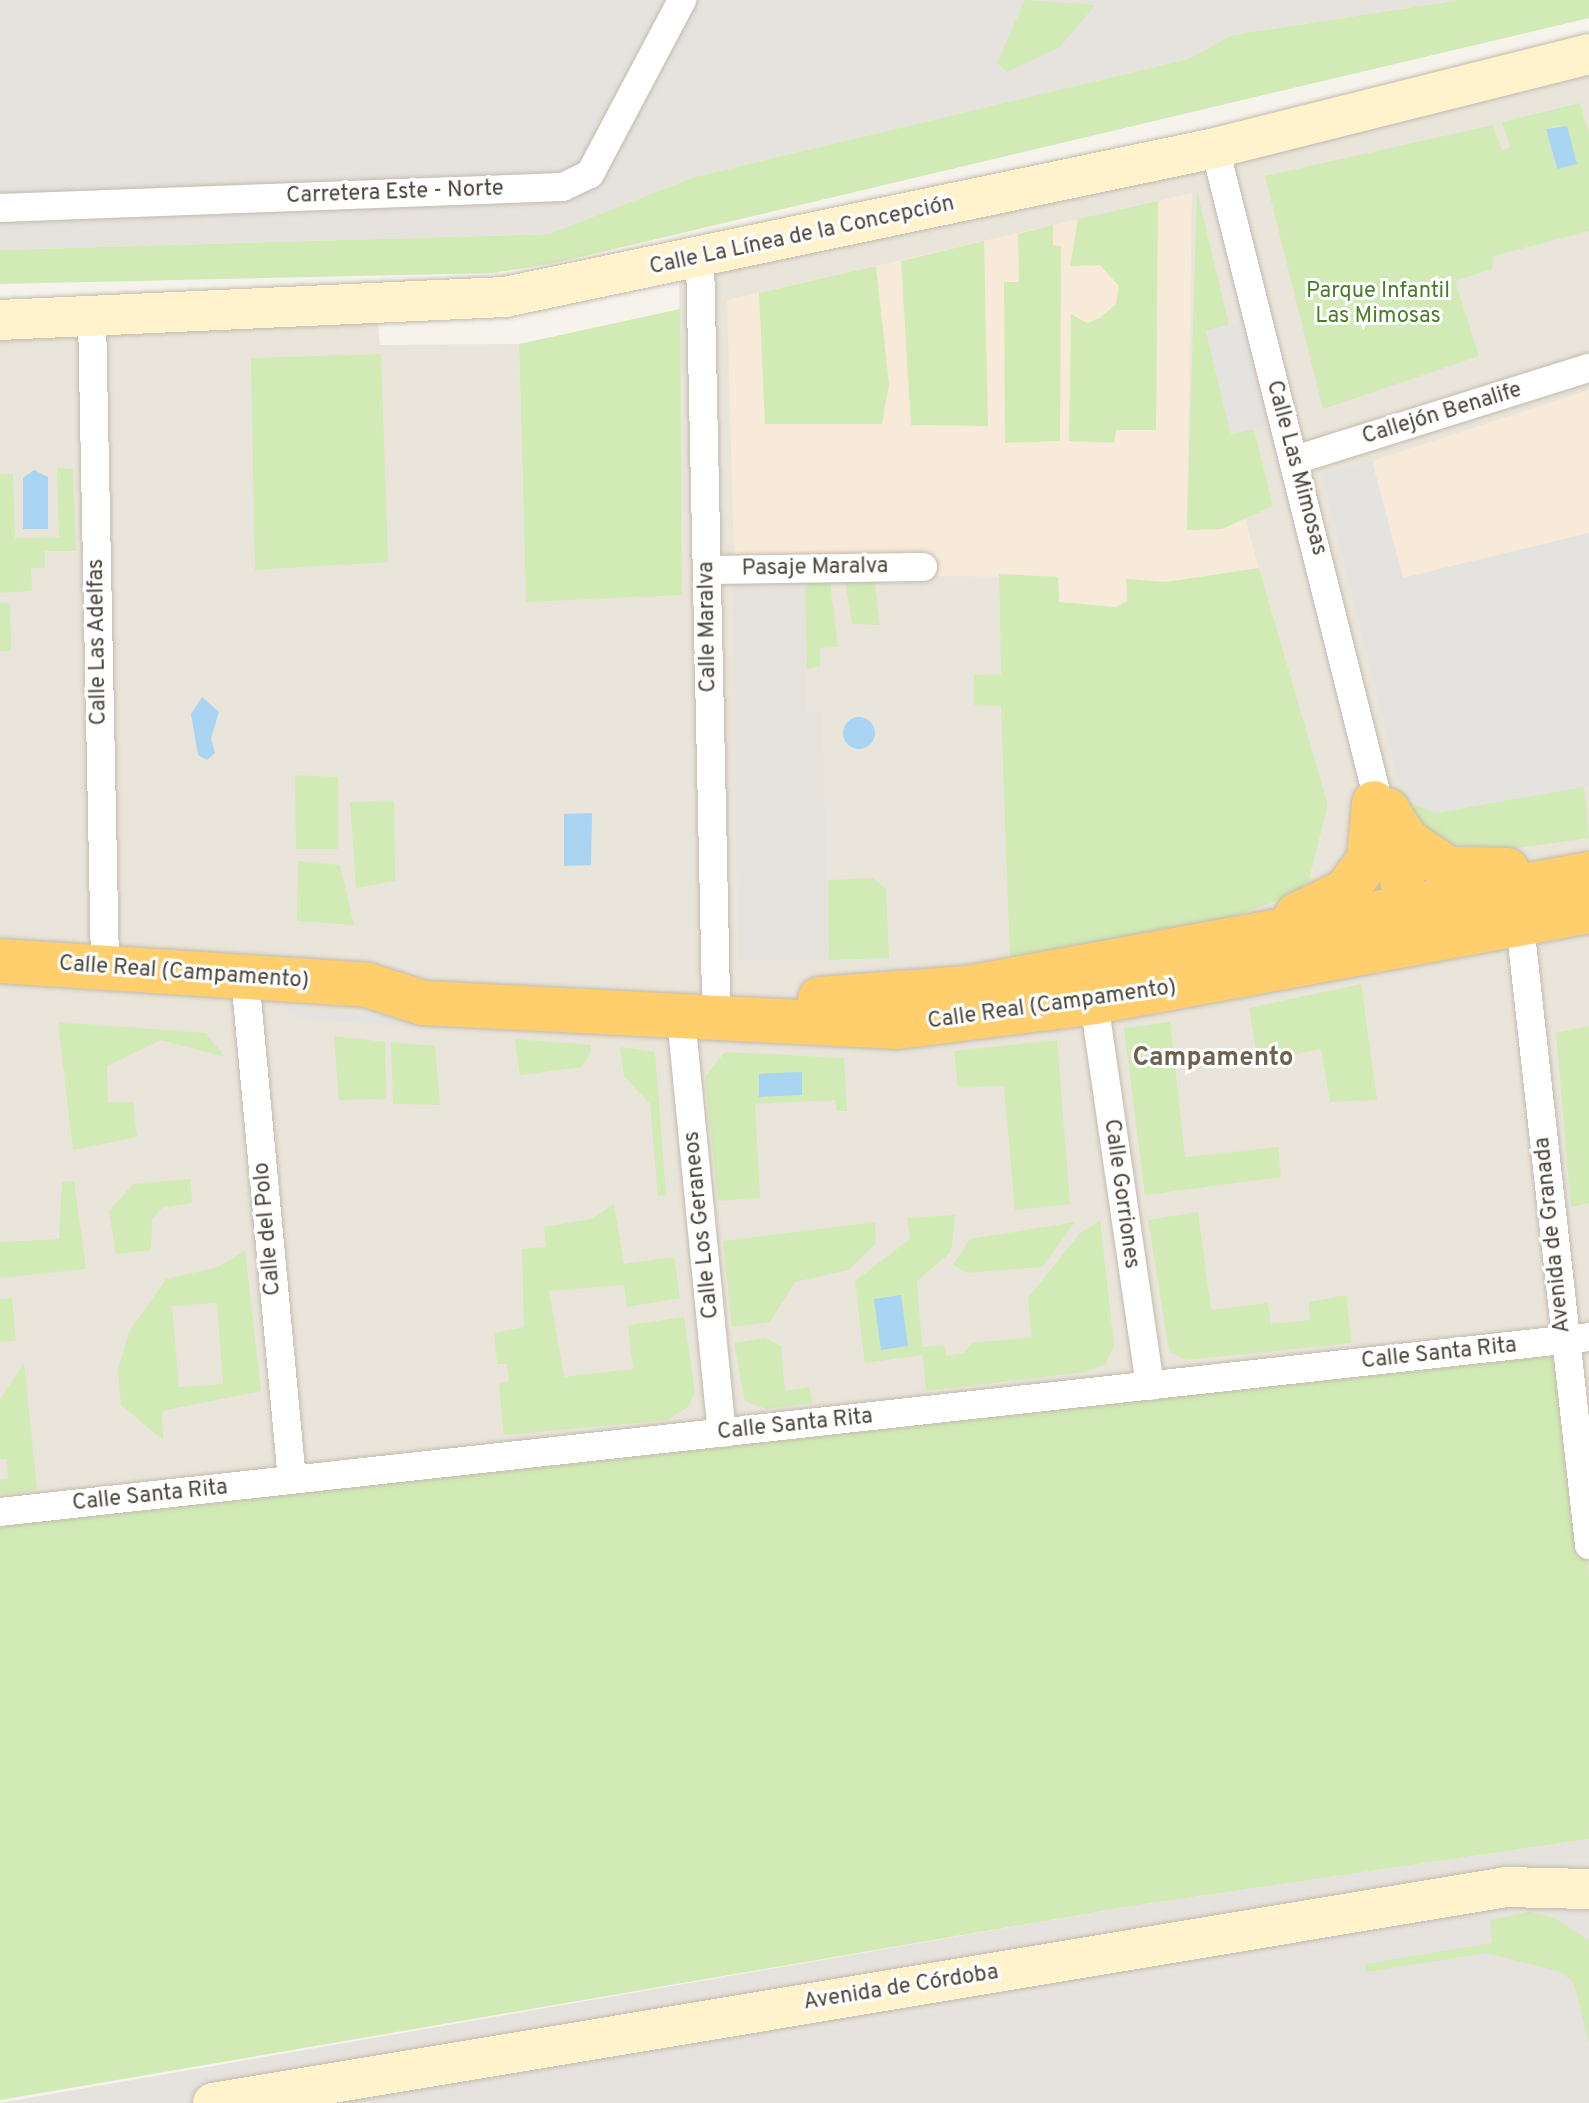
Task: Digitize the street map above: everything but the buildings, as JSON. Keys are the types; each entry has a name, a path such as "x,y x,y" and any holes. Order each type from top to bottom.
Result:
{"highway":[{"path":"1379,803 1407,841 1448,869 1488,874 1589,859"},
{"path":"1094,1002 1124,978 1387,930 1402,910 1405,887 1379,803"},
{"path":"1207,945 1322,907 1346,891 1369,859 1379,803"},
{"name":"Calle Real (Campamento)","path":"0,961 367,985 423,1003 699,1006 968,988 1589,874"},
{"path":"1402,910 1433,922 1589,890"},
{"name":"Calle Real (Campamento)","path":"699,1006 897,1027 1094,1002 1589,911"}],"street":[{"name":"Carretera Este - Norte","path":"0,208 563,187 590,174 682,0"},
{"name":"Calle La Línea de la Concepción","path":"0,320 505,297 1215,148 1589,54"},
{"name":"Calle Las Mimosas","path":"1215,148 1379,803"},
{"name":"Calle Maralva","path":"699,1006 707,570 700,258"},
{"name":"Calle Las Adelfas","path":"92,317 105,967"},
{"name":"Callejón Benalife","path":"1295,460 1589,368"},
{"name":"Pasaje Maralva","path":"707,570 923,567"},
{"name":"Avenida de Granada","path":"1520,925 1577,1339 1589,1545"},
{"name":"Calle del Polo","path":"245,977 292,1480"},
{"name":"Calle Gorriones","path":"1094,1002 1150,1386"},
{"name":"Calle Los Geraneos","path":"699,1006 722,1433"},
{"name":"Calle Santa Rita","path":"0,1512 1577,1339"},
{"name":"Avenida de Córdoba","path":"213,2103 1506,1887 1589,1889"}],"shaded area":[{"path":"0,0 1459,0 1232,35 1188,59 694,177 549,234 0,250"},
{"path":"1589,55 1589,1575 1585,1549 0,1512 0,320 376,304 380,345 519,344 526,601 682,594 679,263","holes":["1259,569 1328,805 1309,881 1010,962 999,574 1166,582"]},
{"path":"1192,193 1187,530 1222,529 1244,515 1259,568 1166,582 1127,579 1127,601 1116,607 1058,602 1058,577 934,576 934,567 734,559 727,300"},
{"path":"1240,322 1266,426 1231,434 1206,331"},
{"path":"1589,390 1589,533 1403,578 1372,461"},
{"path":"1372,461 1403,578 1589,533 1589,786 1436,813 1412,803 1400,786 1322,474"},
{"path":"805,583 807,712 822,712 829,960 738,960 733,584"},
{"path":"284,1007 434,1019 422,1028 293,1018"},
{"path":"1589,1839 1589,2103 0,2103 1132,1906"}],"green space":[{"path":"1025,0 1095,5 1060,47 1007,72 997,63"},
{"path":"1459,0 1589,0 1589,18 555,263 493,273 0,284 0,250 549,234 694,177 1188,59 1232,35"},
{"name":"Parque Infantil Las Mimosas","path":"1580,103 1589,134 1589,231 1494,256 1492,269 1455,281 1479,356 1323,409 1265,176 1493,125 1502,150 1510,147 1502,122","holes":["1567,127 1577,164 1556,169 1546,129"]},
{"path":"1197,191 1229,325 1206,331 1231,434 1254,429 1273,506 1222,529 1187,530"},
{"path":"1158,201 1156,430 1116,430 1114,443 1069,441 1071,314 1087,323 1100,318 1116,304 1119,286 1100,265 1070,266 1078,219"},
{"path":"1053,225 1053,245 1061,246 1060,441 1005,443 1004,282 1019,282 1018,234"},
{"path":"984,241 988,426 911,425 901,261"},
{"path":"876,266 889,384 882,424 765,424 759,293"},
{"path":"680,309 682,595 526,602 519,344"},
{"path":"381,354 388,562 255,570 251,358"},
{"path":"57,468 73,469 76,551 45,551 45,568 31,568 32,591 0,593 0,474 13,474 15,538 59,537"},
{"path":"1259,568 1328,805 1309,881 1297,894 1198,928 1010,962 1001,706 974,705 974,675 1001,674 999,574 1058,577 1059,602 1116,607 1127,601 1126,579 1166,582"},
{"path":"874,578 880,625 852,624 845,580"},
{"path":"830,582 838,647 820,648 820,667 807,669 805,583"},
{"path":"0,603 10,604 11,651 0,651"},
{"path":"295,775 338,777 338,849 296,849"},
{"path":"1584,784 1589,838 1502,850 1437,842 1401,802 1400,786 1412,803 1436,813"},
{"path":"394,801 395,881 356,888 350,802"},
{"path":"298,861 340,865 354,925 297,921"},
{"path":"872,878 886,889 889,958 829,960 828,880"},
{"path":"1361,984 1377,1100 1330,1102 1321,1049 1258,1062 1249,1008"},
{"path":"58,1022 206,1033 225,1057 161,1040 107,1066 108,1102 133,1102 137,1137 73,1150"},
{"path":"1170,1022 1185,1157 1278,1147 1281,1177 1145,1195 1124,1028"},
{"path":"1589,1026 1589,1203 1571,1207 1556,1033"},
{"path":"334,1036 385,1042 386,1099 339,1100"},
{"path":"515,1039 591,1045 591,1051 582,1067 520,1075"},
{"path":"1057,1040 1070,1204 1015,1210 1004,1086 958,1087 954,1051"},
{"path":"391,1042 435,1046 440,1105 393,1104"},
{"path":"620,1047 655,1052 666,1195 658,1196 650,1104 624,1076"},
{"path":"725,1052 844,1058 847,1111 837,1111 835,1100 755,1104 760,1198 718,1201 705,1077"},
{"path":"190,1179 192,1203 162,1208 152,1219 151,1250 116,1254 109,1211 133,1184"},
{"path":"74,1181 86,1269 0,1278 0,1242 59,1239 62,1182"},
{"path":"614,1204 624,1264 674,1257 680,1298 627,1307 624,1285 549,1291 564,1377 633,1369 628,1325 684,1317 695,1393 688,1407 667,1420 504,1435 499,1384 509,1381 507,1364 497,1364 494,1333 524,1327 522,1249 546,1247 544,1227 592,1219"},
{"path":"1198,1212 1211,1310 1268,1303 1271,1324 1310,1320 1309,1302 1346,1295 1352,1343 1186,1360 1169,1351 1148,1220"},
{"path":"955,1215 951,1252 917,1281 922,1347 944,1345 946,1356 964,1353 972,1343 1032,1337 1028,1298 1080,1233 1100,1221 1114,1345 1106,1364 1086,1372 926,1391 923,1355 865,1363 855,1281 910,1239 907,1218"},
{"path":"875,1222 876,1243 848,1270 795,1282 770,1322 732,1327 723,1241"},
{"path":"1075,1222 1042,1267 968,1273 953,1265 970,1239"},
{"path":"245,1250 261,1391 162,1411 163,1440 121,1405 118,1370 129,1332 166,1279 218,1267","holes":["217,1303 223,1384 179,1387 172,1306"]},
{"path":"12,1298 16,1341 0,1342 0,1299"},
{"path":"765,1338 781,1346 785,1391 809,1387 812,1403 766,1409 745,1401 734,1343"},
{"path":"1564,1340 1589,1575 1589,1839 1132,1906 0,2100 0,1512"},
{"path":"24,1363 37,1490 0,1495 0,1480 8,1479 7,1459 0,1459 0,1399"},
{"path":"1529,1912 1553,1917 1589,1940 1589,2043 1574,1983 1561,1972 1486,1953 1366,1972 1365,1964 1492,1943 1490,1920"}],"water":[{"path":"1567,126 1577,164 1557,169 1546,129"},
{"path":"34,470 48,477 48,529 23,529 23,478"},
{"path":"202,697 219,712 211,738 215,753 207,760 198,755 191,714"},
{"path":"859,717 871,721 875,733 871,745 859,749 847,745 843,733 847,721"},
{"path":"592,813 591,865 564,866 564,814"},
{"path":"802,1072 802,1095 759,1097 759,1074"},
{"path":"901,1295 908,1346 881,1350 874,1299"}],"district":[{"name":"Campamento","path":"1213,1059"}]}
